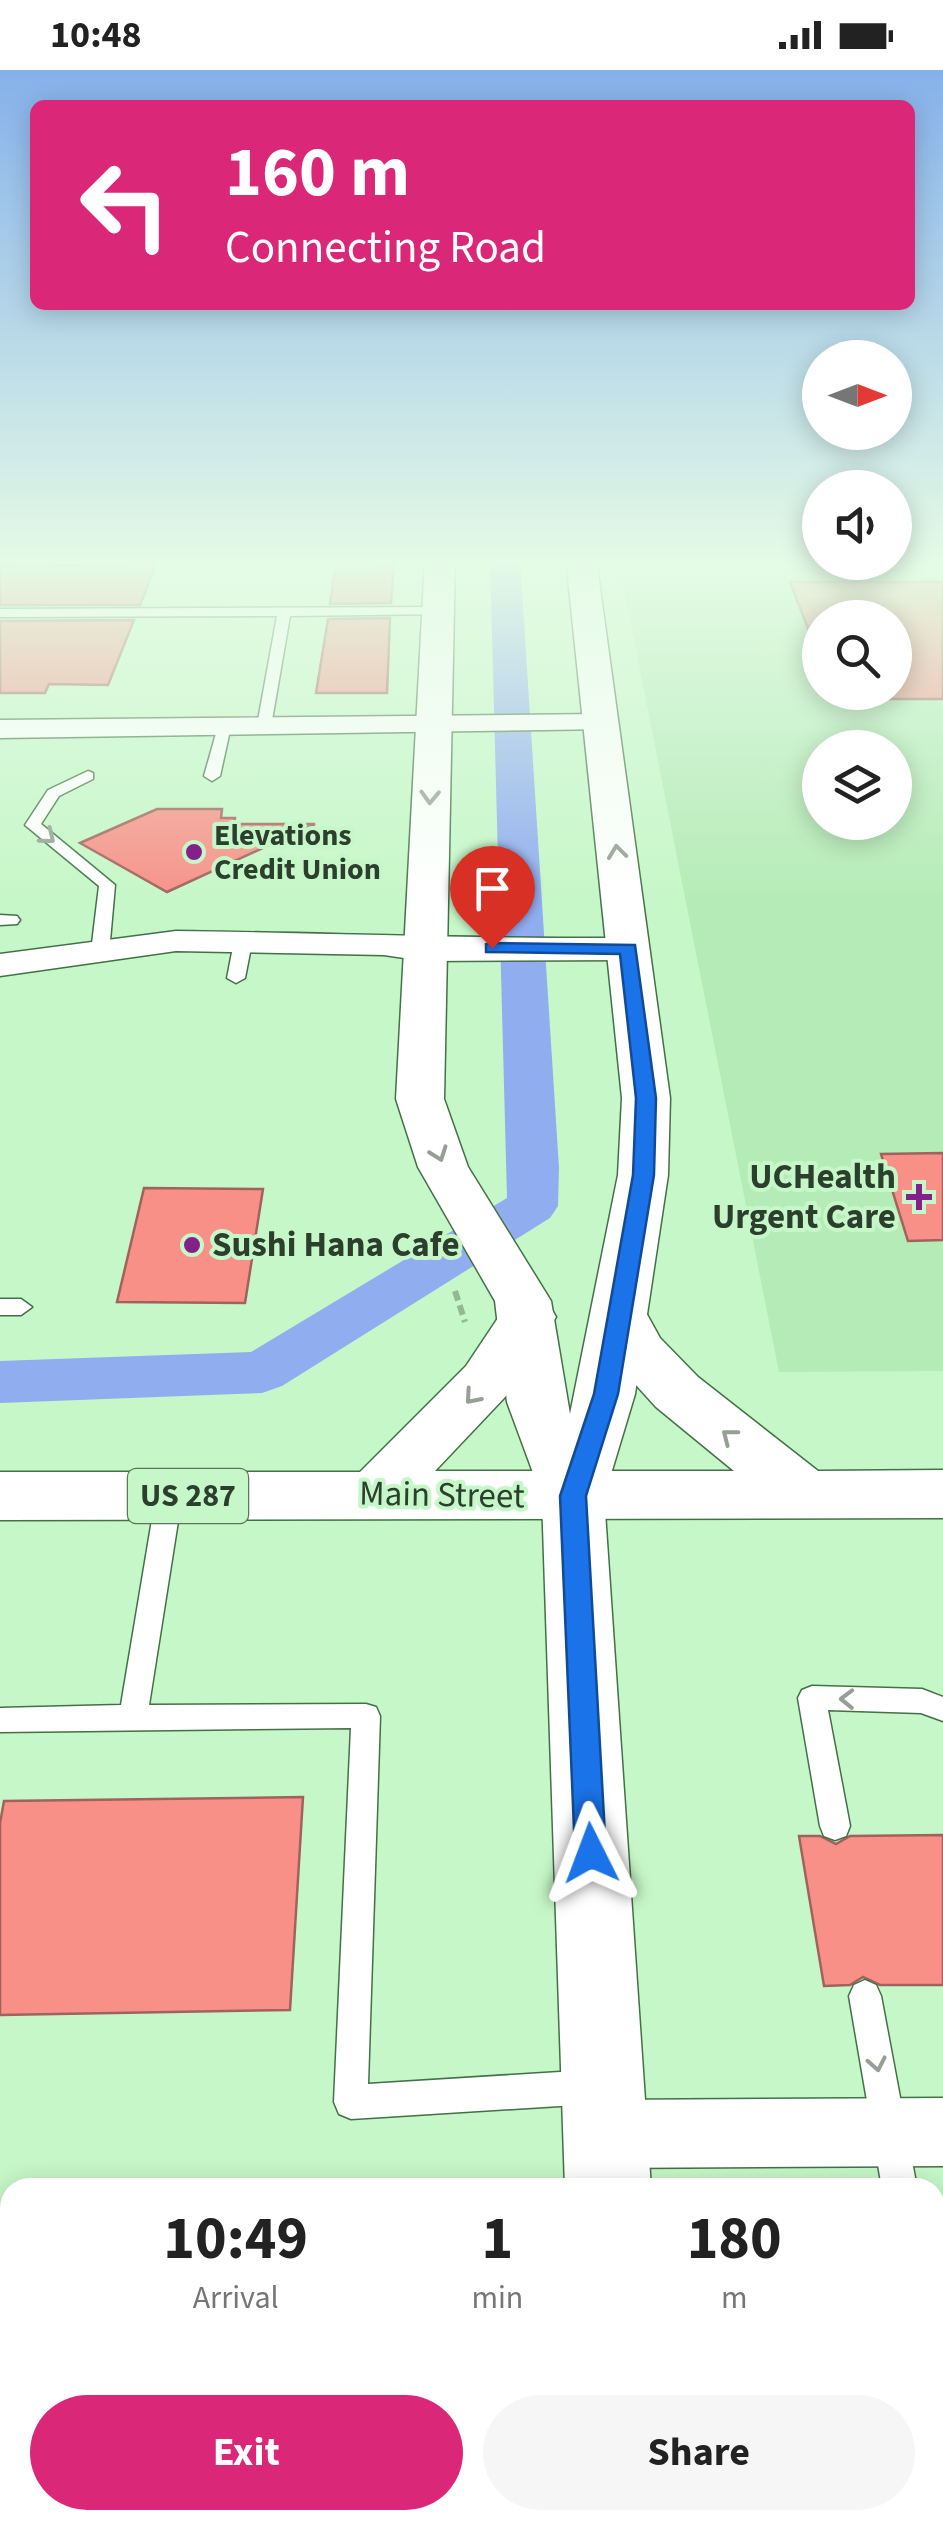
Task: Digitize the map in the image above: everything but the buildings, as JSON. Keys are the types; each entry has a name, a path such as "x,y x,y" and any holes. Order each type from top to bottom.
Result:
{"main road":[{"path":"435,674 420,1098 443,1167 500,1259 528,1317 536,1402 573,1496 605,2136"},
{"path":"573,1496 606,1394 644,1175 646,1098 594,674"},
{"path":"620,1313 637,1350 677,1392 806,1495"},
{"path":"376,1494 486,1382 528,1317"},
{"name":"Main Street","path":"0,1496 943,1494"}],"street":[{"path":"0,729 600,724"},
{"path":"0,965 176,941 384,944 424,950 628,949"},
{"path":"605,2136 911,2150"}],"lane":[{"path":"264,726 273,674"},
{"path":"212,776 224,726"},
{"path":"88,776 60,784 43,802 33,825 108,885 100,952"},
{"path":"236,978 243,942"},
{"path":"132,1717 169,1496"},
{"path":"835,1826 812,1698 922,1701 943,1709"},
{"path":"0,1720 366,1716 350,2102 605,2136"},
{"path":"866,1996 911,2150"}],"shaded area":[{"path":"641,674 802,674 802,710 912,710 912,674 943,674 943,1371 779,1372"}],"waterway":[{"path":"0,1382 262,1372 532,1206 534,1168 510,674"}],"place":[{"name":"Elevations Credit Union","path":"194,852"},
{"name":"UCHealth Urgent Care","path":"919,1197"},
{"name":"Sushi Hana Cafe","path":"192,1245"}],"route":[{"path":"492,948 628,949 646,1098 644,1175 606,1394 573,1496 591,1853"}]}
